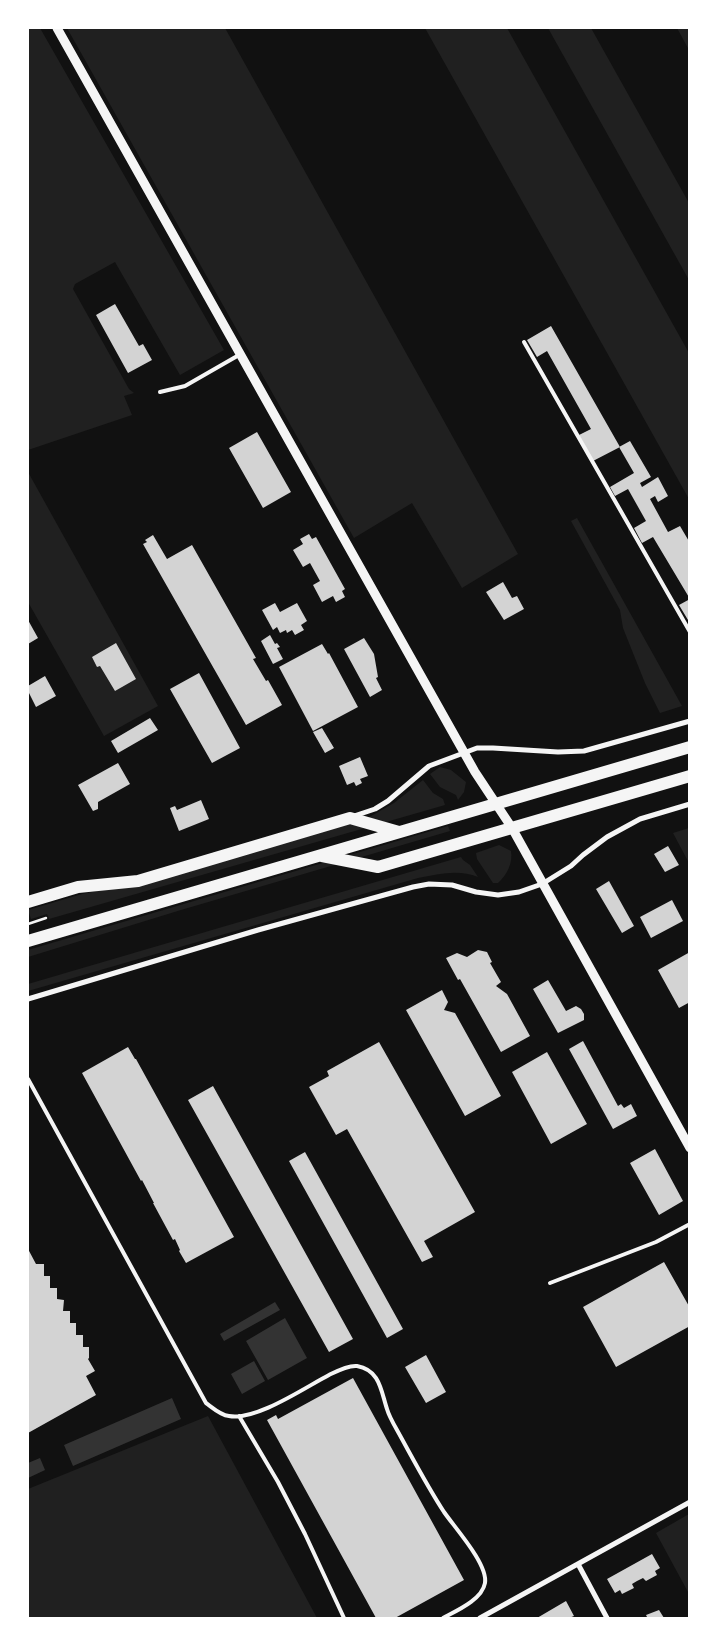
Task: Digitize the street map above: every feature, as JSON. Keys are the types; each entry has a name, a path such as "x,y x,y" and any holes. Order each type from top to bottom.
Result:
{"highway":[{"path":"28,941 690,747"},
{"path":"319,856 378,868 690,776"},
{"path":"28,902 78,886 138,881 350,818 399,832"}],"street":[{"path":"57,28 464,752 495,804 512,828 690,1148"},
{"path":"350,818 375,809 388,801 428,766 476,748 558,752 584,750 690,721"},
{"path":"28,999 258,930 413,887 430,884 452,885 476,892 498,895 519,892 542,884 571,866 607,837 640,819 690,804"},
{"path":"480,1618 690,1502"},
{"path":"578,1564 607,1618"}],"lane":[{"path":"524,342 690,632"},
{"path":"160,392 185,386 240,355"},
{"path":"28,1079 206,1403 228,1416 245,1416 260,1412 339,1370 355,1366 366,1368 376,1376 387,1411 396,1428 444,1512 469,1544 483,1570 485,1582 477,1597 443,1618"},
{"path":"550,1284 656,1242 690,1224"},
{"path":"239,1416 278,1482 344,1618"}],"path":[{"path":"28,924 46,918"}],"shaded area":[{"path":"28,28 40,28 224,350 180,375 115,262 75,284 73,289 129,389 134,393 124,396 132,415 28,450"},
{"path":"67,28 225,28 518,554 462,588 412,503 354,538"},
{"path":"425,28 507,28 689,353 689,499"},
{"path":"548,28 591,28 689,203 689,280"},
{"path":"677,28 689,28 689,50"},
{"path":"28,472 158,706 104,736 28,602"},
{"path":"577,518 682,706 660,713 645,683 623,628 620,610 571,521"},
{"path":"440,767 451,770 466,782 464,792 458,800 456,795 440,787 430,774"},
{"path":"423,780 433,793 443,799 445,805 49,919 47,914 31,919 28,910 364,820 394,803"},
{"path":"448,826 450,831 28,957 28,950"},
{"path":"690,828 689,863 673,833"},
{"path":"499,845 511,851 511,860 504,876 498,883 493,883 477,859 476,853"},
{"path":"461,857 470,865 478,877 456,873 418,878 28,991 28,984"},
{"path":"275,1302 280,1310 224,1341 220,1334"},
{"path":"285,1318 307,1358 268,1380 246,1341"},
{"path":"254,1361 265,1381 242,1394 231,1374"},
{"path":"172,1398 181,1419 73,1466 64,1445"},
{"path":"208,1416 317,1618 28,1618 28,1489"},
{"path":"40,1458 45,1470 28,1478 28,1463"},
{"path":"689,1514 690,1591 688,1592 656,1533"}],"building":[{"path":"115,304 139,346 143,344 152,360 128,373 96,315"},
{"path":"551,326 620,447 593,461 579,435 591,429 547,351 537,357 527,340"},
{"path":"257,432 291,492 263,508 229,448"},
{"path":"630,441 651,477 640,483 642,487 658,477 668,496 658,502 655,496 650,499 668,532 680,526 690,543 690,599 653,537 642,543 634,528 646,521 628,489 615,496 610,487 634,473 619,447"},
{"path":"309,534 312,539 316,537 345,589 342,591 345,597 336,602 333,596 322,602 313,585 320,581 310,563 303,567 293,550 303,544 300,539"},
{"path":"153,535 167,559 192,545 256,658 253,659 282,705 246,725 143,544 147,542 145,540"},
{"path":"503,582 512,598 517,596 524,609 504,620 486,592"},
{"path":"690,599 690,619 688,620 679,605"},
{"path":"275,603 280,612 297,603 307,621 301,625 304,630 295,635 292,630 287,633 286,630 280,633 277,627 273,630 262,610"},
{"path":"28,620 38,638 28,644"},
{"path":"270,635 275,644 277,643 280,647 277,648 283,659 273,664 261,641"},
{"path":"364,638 374,654 378,677 376,678 382,690 370,697 344,649"},
{"path":"116,643 136,679 115,691 100,666 97,667 92,657"},
{"path":"322,644 329,653 358,707 313,731 279,667"},
{"path":"199,673 240,748 212,763 170,689"},
{"path":"45,676 56,696 36,707 28,691 28,686"},
{"path":"150,718 158,730 118,753 111,741"},
{"path":"322,728 334,748 325,753 313,732"},
{"path":"360,757 368,776 360,779 362,783 356,786 354,782 347,785 339,766"},
{"path":"118,763 130,784 98,802 98,809 93,811 78,785"},
{"path":"201,800 209,819 179,831 170,808 175,806 177,810"},
{"path":"668,846 679,865 665,872 654,854"},
{"path":"609,881 634,926 622,933 596,889"},
{"path":"672,900 683,921 651,938 640,917"},
{"path":"478,950 487,952 492,962 490,963 501,982 496,986 507,994 530,1036 501,1052 446,958 457,953 467,957"},
{"path":"690,952 690,1002 679,1008 658,970"},
{"path":"548,980 566,1011 576,1006 584,1014 584,1020 558,1033 533,989"},
{"path":"442,990 448,1002 444,1010 455,1013 501,1096 465,1116 406,1010"},
{"path":"583,1041 618,1106 621,1104 624,1108 631,1104 637,1116 613,1129 569,1049"},
{"path":"379,1042 475,1212 424,1241 433,1257 422,1262 347,1129 336,1135 309,1087 329,1076 327,1071"},
{"path":"128,1047 234,1237 186,1263 175,1239 173,1240 82,1073"},
{"path":"547,1052 587,1124 551,1144 512,1072"},
{"path":"213,1086 353,1339 329,1352 188,1100"},
{"path":"655,1149 683,1201 659,1215 630,1163"},
{"path":"305,1152 403,1329 387,1338 289,1161"},
{"path":"28,1249 36,1264 44,1264 44,1276 50,1276 50,1288 57,1288 57,1299 64,1300 63,1311 70,1311 70,1323 76,1323 76,1335 83,1335 83,1347 89,1347 88,1359 95,1371 86,1376 96,1395 28,1433"},
{"path":"664,1262 690,1308 690,1326 616,1367 583,1307"},
{"path":"426,1355 446,1392 426,1403 405,1367"},
{"path":"353,1378 464,1580 395,1618 376,1618 267,1420 276,1415 278,1419"},
{"path":"652,1554 660,1568 655,1571 657,1575 646,1581 643,1578 637,1581 632,1584 634,1588 622,1594 620,1590 615,1593 607,1579"},
{"path":"566,1601 574,1616 569,1618 537,1618"},
{"path":"659,1610 664,1618 644,1618 647,1617 646,1615"}]}
